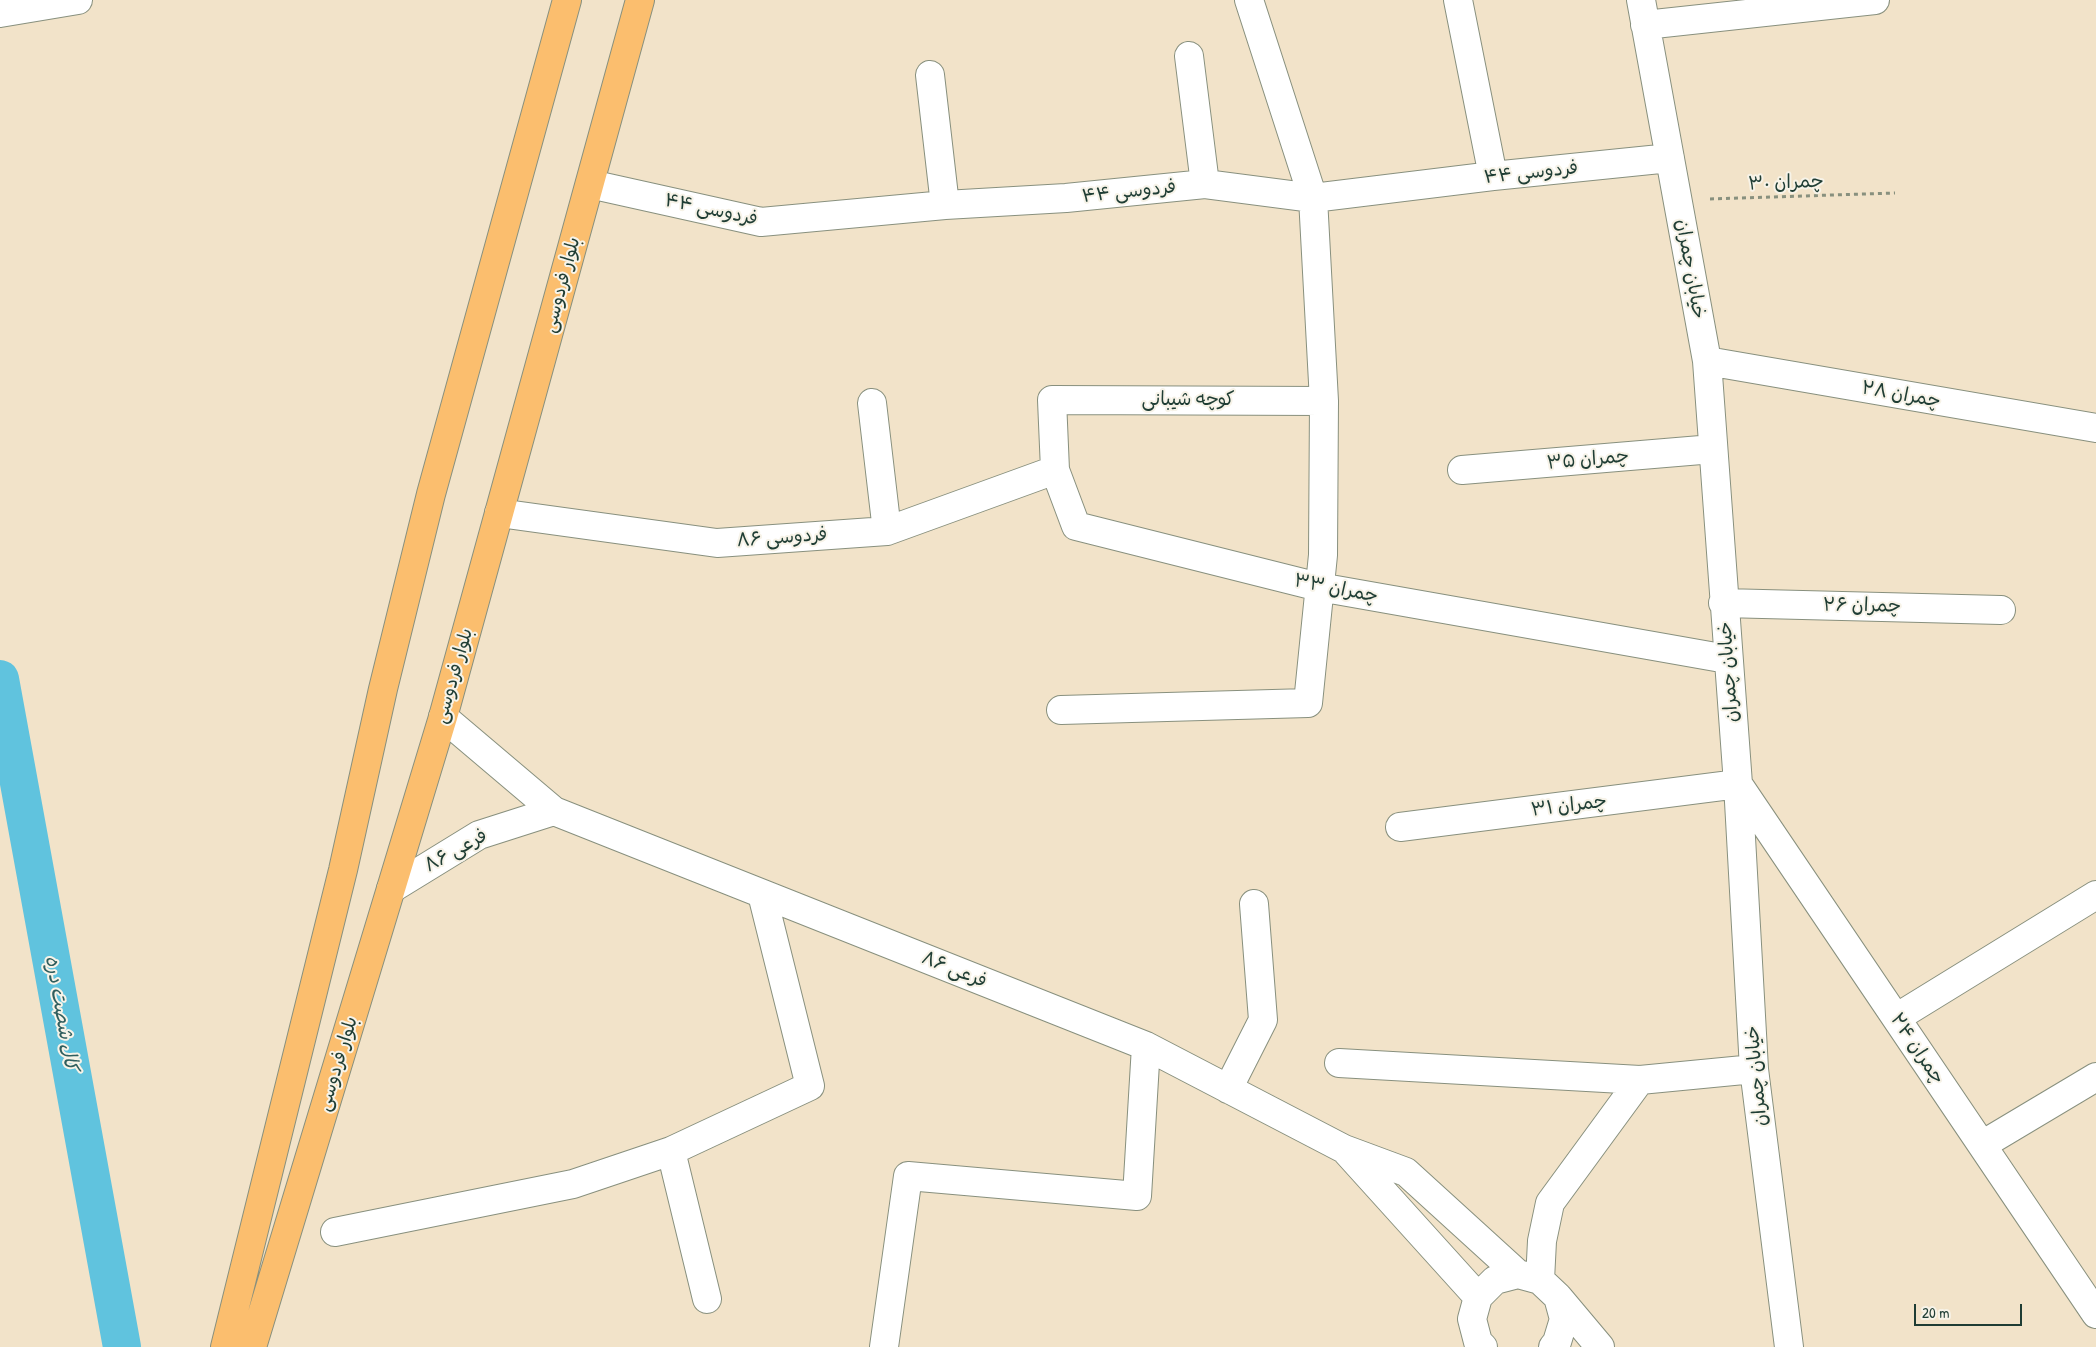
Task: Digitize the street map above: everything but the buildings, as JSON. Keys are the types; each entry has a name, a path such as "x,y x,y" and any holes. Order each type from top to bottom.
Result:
{"main road":[{"name":"بلوار فردوسی","path":"225,1347 343,870 383,689 431,494 567,0"},
{"name":"بلوار فردوسی","path":"252,1347 443,717 640,0"}],"street":[{"path":"0,13 78,0"},
{"path":"1061,710 1308,703 1323,555 1324,401 1313,198 1249,0"},
{"path":"1458,0 1492,176"},
{"path":"1643,13 1876,0"},
{"name":"خیابان چمران","path":"1643,13 1707,362 1738,784 1754,1069 1788,1347"},
{"path":"1189,56 1205,184"},
{"path":"930,75 945,205"},
{"name":"فردوسی ۴۴","path":"590,184 761,222 945,205 1066,198 1205,184 1313,198 1492,176 1670,158"},
{"name":"چمران ۲۸","path":"1707,362 2096,428"},
{"name":"کوچه شیبانی","path":"1052,400 1324,401"},
{"name":"چمران ۳۳","path":"1052,400 1055,470 1076,526 1319,588 1728,659"},
{"path":"872,403 887,531"},
{"name":"چمران ۳۵","path":"1462,470 1713,449"},
{"name":"فردوسی ۸۶","path":"499,513 717,543 887,531 1055,470"},
{"name":"چمران ۲۶","path":"1724,603 2001,610"},
{"name":"فرعی ۸۶","path":"443,717 554,811 1146,1046 1344,1149"},
{"name":"چمران ۳۱","path":"1400,827 1738,784"},
{"name":"چمران ۲۴","path":"1738,784 2096,1314"},
{"name":"فرعی ۸۶","path":"390,889 480,835 554,811"},
{"path":"334,1232 573,1184 671,1151 810,1086 762,894"},
{"path":"1896,1018 2096,895"},
{"path":"1228,1089 1263,1020 1254,904"},
{"path":"884,1347 908,1176 1136,1196 1146,1046"},
{"path":"1339,1063 1640,1080 1754,1069"},
{"path":"1982,1145 2096,1077"},
{"path":"1553,1347 1558,1342 1564,1319 1539,1283 1542,1240 1550,1203 1640,1080"},
{"path":"1344,1149 1406,1172 1539,1283 1600,1347"},
{"path":"1344,1149 1478,1297"},
{"path":"671,1151 707,1299"},
{"path":"1483,1347 1478,1342 1472,1320 1478,1297 1495,1280 1539,1283"}],"path":[{"name":"چمران ۳۰","path":"1677,200 1895,193"}],"waterway":[{"name":"کال شصت دره","path":"0,679 122,1347"}]}
